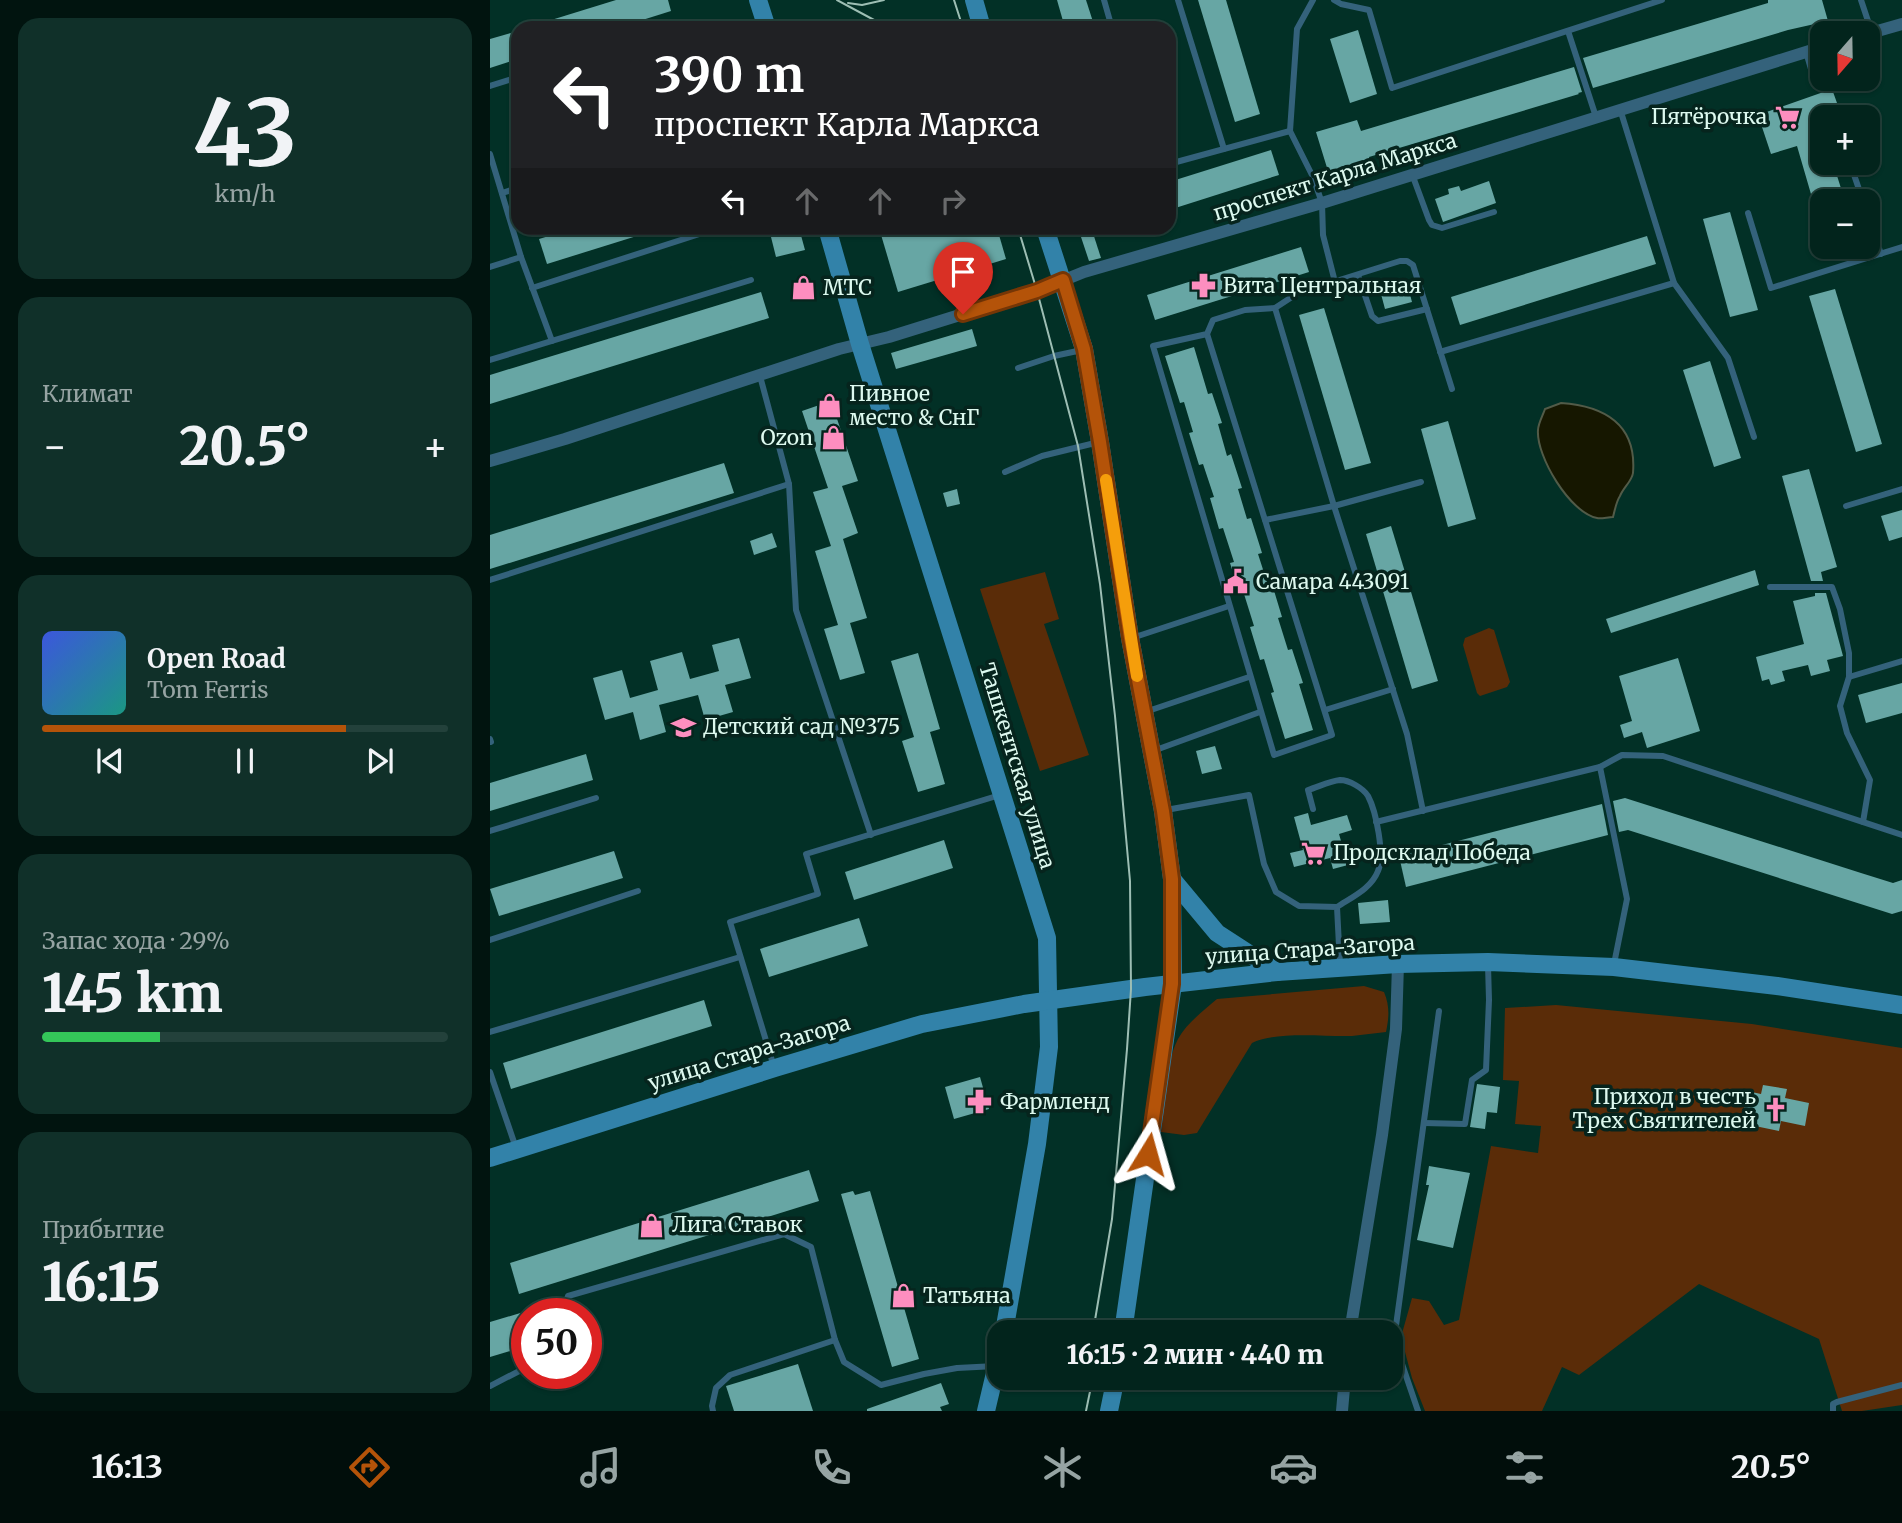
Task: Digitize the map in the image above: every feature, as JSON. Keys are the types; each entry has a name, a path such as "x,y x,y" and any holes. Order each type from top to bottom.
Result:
{"main road":[{"path":"758,0 765,21"},
{"path":"974,0 980,21"},
{"name":"Ташкентская улица","path":"829,235 860,344 1047,938 1049,1047 1037,1144 1006,1320"},
{"path":"1047,235 1084,349 1130,638 1163,811 1172,879 1172,984 1125,1320"},
{"path":"1172,879 1217,933 1277,972"},
{"name":"улица Стара-Загора","path":"490,1158 922,1024 1047,1002 1277,972 1398,964 1488,962 1614,967 1777,986 1902,1005"},
{"path":"986,1411 991,1390"},
{"path":"1109,1411 1113,1390"}],"street":[{"path":"1880,31 1902,24"},
{"name":"проспект Карла Маркса","path":"490,461 839,349 1037,291 1084,272 1322,202 1810,51"},
{"path":"1352,1320 1396,1029 1398,964"},
{"path":"1342,1411 1344,1390"}],"lane":[{"path":"1104,0 1110,21"},
{"path":"1178,0 1224,149"},
{"path":"1313,0 1297,29 1290,131 1322,202 1323,235 1335,282"},
{"path":"1334,0 1369,10 1392,88 1662,0"},
{"path":"1861,0 1867,21"},
{"path":"1568,31 1596,117"},
{"path":"1806,52 1810,66"},
{"path":"490,86 511,79"},
{"path":"1620,109 1674,283 1728,358 1754,438"},
{"path":"1176,162 1290,131"},
{"path":"490,154 511,223"},
{"path":"1412,174 1429,220 1436,227 1442,228 1494,212"},
{"path":"502,193 511,190"},
{"path":"1748,213 1771,288 1902,247"},
{"path":"514,235 552,341"},
{"path":"532,288 696,235"},
{"path":"490,267 521,257"},
{"path":"1207,334 1153,346 1273,755 1332,735 1207,334 1213,320 1245,310 1275,308 1298,293 1406,261 1413,265 1452,389"},
{"path":"1358,275 1374,319 1427,309"},
{"path":"490,360 751,280"},
{"path":"1440,352 1674,283"},
{"path":"1275,308 1334,506 1407,734 1423,811"},
{"path":"1018,368 1084,349"},
{"path":"760,376 789,484 796,610 871,835"},
{"path":"1004,472 1042,456 1100,442"},
{"path":"1265,520 1334,506 1421,482"},
{"path":"490,580 789,484"},
{"path":"1846,506 1902,489"},
{"path":"1770,587 1832,587 1840,609 1849,653 1849,677 1840,706 1847,733 1870,779 1863,822"},
{"path":"1130,638 1229,606"},
{"path":"1849,677 1902,661"},
{"path":"1144,713 1249,677"},
{"path":"1325,710 1393,689"},
{"path":"1151,752 1260,712"},
{"path":"1376,822 1600,767 1622,755 1663,756 1902,835"},
{"path":"1600,767 1627,899 1614,967"},
{"path":"1163,811 1248,796 1264,864 1276,892 1299,906 1337,907 1368,887 1379,870 1381,849 1376,822 1367,794 1353,783 1339,780 1308,790 1312,809"},
{"path":"775,1068 730,922 818,894 806,854 1002,794"},
{"path":"490,831 596,797"},
{"path":"490,940 638,891"},
{"path":"1337,907 1340,967"},
{"path":"490,1032 740,957"},
{"path":"1424,1123 1465,1125 1472,1080 1486,1070 1488,962"},
{"path":"1418,1411 1395,1333 1439,1011"},
{"path":"490,1072 516,1150"},
{"path":"567,1298 784,1234 811,1247 835,1340 844,1362 881,1385 987,1362"},
{"path":"713,1411 716,1388 730,1375 835,1340"},
{"path":"490,1386 511,1375"},
{"path":"1833,1411 1833,1404 1837,1402 1902,1385"}],"shaded area":[{"path":"1561,403 1591,408 1604,414 1615,421 1629,442 1633,456 1633,473 1621,493 1613,517 1599,518 1576,506 1549,468 1539,441 1538,428 1545,409"},
{"path":"1045,572 1059,619 1044,624 1089,755 1040,771 980,589"},
{"path":"1489,628 1494,630 1510,682 1507,687 1480,696 1463,645 1465,638"},
{"path":"1364,986 1384,992 1388,1012 1386,1032 1352,1036 1274,1037 1252,1043 1197,1133 1184,1135 1161,1132 1173,1050 1186,1028 1217,999"},
{"path":"1556,1005 1752,1024 1902,1048 1902,1405 1842,1411 1819,1339 1699,1284 1579,1375 1562,1367 1542,1411 1425,1411 1403,1344 1403,1330 1412,1298 1429,1301 1444,1325 1459,1320 1491,1146 1538,1153 1541,1126 1515,1124 1519,1081 1503,1080 1505,1008"}],"building":[{"path":"616,0 668,0 671,11 639,21 548,21"},
{"path":"1057,0 1086,0 1093,21 1063,21"},
{"path":"1198,0 1226,0 1260,114 1235,122"},
{"path":"1768,0 1822,0 1828,21 1810,21 1810,25 1593,88 1583,58 1768,3"},
{"path":"1358,30 1377,94 1350,103 1330,39"},
{"path":"511,33 511,61 490,68 490,39"},
{"path":"1574,67 1582,92 1579,94 1369,157 1373,172 1332,184 1316,132 1357,120 1361,131"},
{"path":"1833,91 1838,105 1810,105 1810,175 1837,175 1841,189 1810,191 1797,146 1771,154 1758,115"},
{"path":"1271,150 1279,175 1176,208 1176,180"},
{"path":"1489,181 1496,203 1443,222 1435,199 1449,194 1448,189 1459,186 1461,191"},
{"path":"1730,212 1758,310 1730,317 1703,219"},
{"path":"552,235 640,235 547,264 539,239"},
{"path":"770,235 801,235 805,250 776,257"},
{"path":"881,235 999,235 1006,259 898,292"},
{"path":"1080,235 1094,235 1101,258 1089,261"},
{"path":"1647,236 1656,264 1460,325 1451,297"},
{"path":"1301,247 1309,272 1155,320 1147,295"},
{"path":"1408,287 1412,302 1385,309 1381,294"},
{"path":"1835,289 1882,444 1856,452 1809,296"},
{"path":"761,292 769,318 490,404 490,375"},
{"path":"1324,308 1371,463 1345,470 1299,315"},
{"path":"972,329 977,346 896,369 891,353"},
{"path":"1194,347 1208,394 1212,393 1222,423 1218,424 1227,456 1231,454 1242,488 1238,489 1247,519 1251,518 1262,553 1258,554 1268,585 1272,584 1282,617 1278,618 1288,650 1292,649 1303,683 1299,684 1313,730 1285,739 1264,659 1260,660 1250,627 1254,626 1244,594 1240,595 1230,563 1234,562 1223,528 1219,529 1210,498 1214,497 1203,464 1199,465 1189,433 1193,432 1184,402 1180,403 1165,356"},
{"path":"1710,361 1741,458 1714,467 1683,370"},
{"path":"831,401 858,481 842,486 858,533 843,539 867,618 850,623 865,673 840,680 824,629 838,625 815,551 831,546 813,492 828,488 802,411"},
{"path":"1448,421 1476,519 1448,527 1421,429"},
{"path":"724,463 734,493 490,569 490,535"},
{"path":"1809,469 1837,567 1821,572 1823,581 1811,581 1782,476"},
{"path":"957,489 960,504 947,507 943,493"},
{"path":"1902,510 1902,537 1889,541 1881,516"},
{"path":"1391,526 1438,681 1412,689 1366,534"},
{"path":"772,533 777,547 754,555 750,541"},
{"path":"1755,570 1759,585 1611,633 1606,619"},
{"path":"1815,593 1826,593 1843,656 1827,660 1830,671 1811,676 1808,665 1782,671 1785,681 1771,685 1769,679 1762,681 1756,657 1804,644 1793,601 1815,596"},
{"path":"739,638 751,678 725,685 733,712 705,720 698,695 659,705 666,732 640,740 633,712 605,720 593,678 622,670 630,698 658,690 650,661 682,652 690,679 719,671 712,645"},
{"path":"918,653 940,729 930,732 945,784 918,792 902,741 914,737 891,661"},
{"path":"1678,658 1700,731 1647,748 1642,732 1624,738 1620,725 1632,721 1619,676"},
{"path":"1902,683 1902,713 1866,723 1858,695"},
{"path":"1215,746 1222,769 1202,774 1196,751"},
{"path":"586,754 593,780 490,811 490,783"},
{"path":"1625,798 1893,883 1902,880 1902,911 1892,914 1628,830 1619,832 1613,801"},
{"path":"1602,804 1608,835 1406,887 1399,856"},
{"path":"1308,813 1311,825 1347,815 1352,830 1339,834 1348,865 1333,869 1330,858 1294,867 1290,853 1303,850 1294,817"},
{"path":"944,840 953,868 854,900 845,872"},
{"path":"614,851 623,878 499,916 490,889"},
{"path":"1388,900 1390,922 1360,924 1358,903"},
{"path":"859,918 868,946 769,977 760,949"},
{"path":"704,1000 712,1026 511,1089 503,1063"},
{"path":"980,1077 989,1109 954,1119 945,1087"},
{"path":"1477,1084 1500,1087 1497,1113 1487,1112 1485,1129 1470,1127"},
{"name":"Приход в честь Трех Святителей","path":"1763,1085 1787,1089 1785,1098 1809,1103 1805,1126 1781,1121 1779,1131 1755,1126 1757,1117 1743,1115 1747,1091 1761,1094"},
{"path":"1429,1166 1470,1173 1453,1248 1417,1240 1429,1185 1426,1185"},
{"path":"809,1170 819,1201 519,1294 510,1263"},
{"path":"853,1191 855,1195 870,1191 919,1359 892,1367 841,1194"},
{"path":"511,1316 511,1351 490,1357 490,1322"},
{"path":"798,1364 813,1411 734,1411 726,1386"},
{"path":"941,1383 949,1404 940,1407 942,1411 867,1411 867,1409"}],"tram line":[{"path":"837,0 876,21"},
{"path":"848,3 862,5 884,0"},
{"path":"954,0 961,21"},
{"path":"1020,235 1078,446 1100,584 1130,881 1131,989 1127,1049 1112,1219 1095,1320"},
{"path":"1086,1411 1090,1390"}],"slow traffic":[{"path":"1106,480 1137,676"}],"place":[{"name":"Пятёрочка","path":"1787,117"},
{"name":"Вита Центральная","path":"1203,286"},
{"name":"МТС","path":"803,288"},
{"name":"Пивное место & СнГ","path":"829,406"},
{"name":"Ozon","path":"833,438"},
{"name":"Самара 443091","path":"1236,582"},
{"name":"Детский сад №375","path":"683,727"},
{"name":"Продсклад Победа","path":"1313,853"},
{"name":"Фармленд","path":"980,1102"},
{"name":"Приход в честь Трех Святителей","path":"1776,1109"},
{"name":"Лига Ставок","path":"652,1225"},
{"name":"Татьяна","path":"903,1296"}],"route":[{"path":"963,314 1063,280 1084,349 1130,638 1163,811 1172,879 1172,984 1148,1154"}]}
